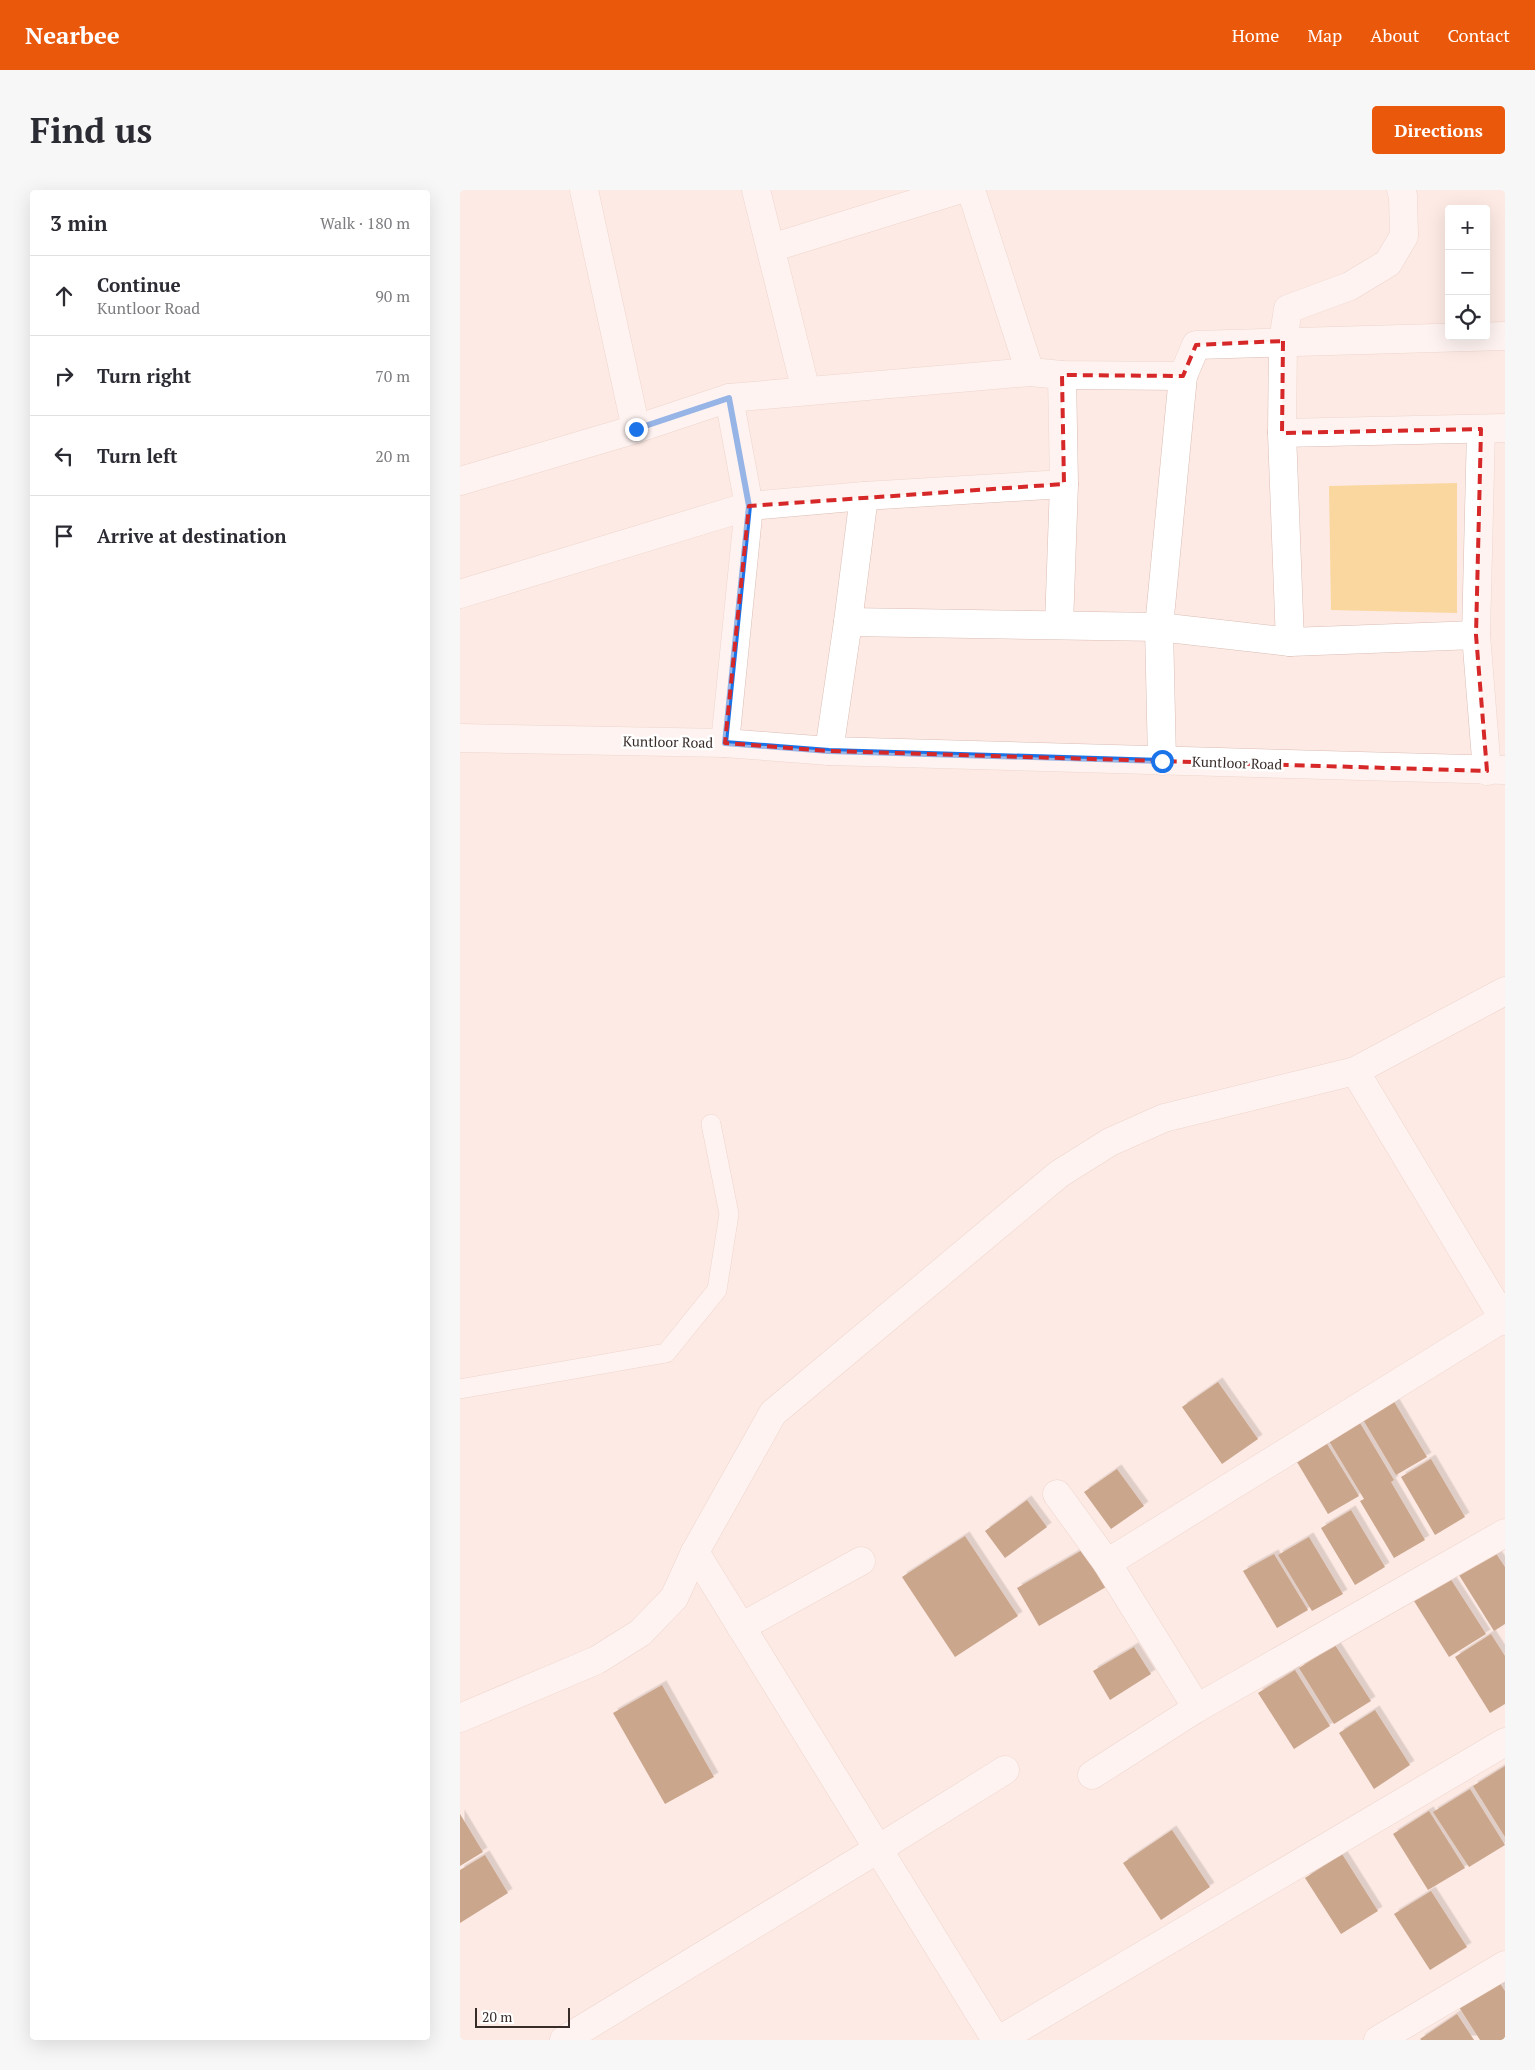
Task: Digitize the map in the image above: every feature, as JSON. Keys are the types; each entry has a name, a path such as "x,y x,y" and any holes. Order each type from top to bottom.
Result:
{"street":[{"path":"584,190 636,429"},
{"path":"756,190 806,391"},
{"path":"771,248 958,190"},
{"path":"971,190 1030,372"},
{"path":"1290,642 1282,433 1283,341 1288,309 1350,286 1388,263 1404,236 1403,196 1401,190"},
{"path":"1162,761 1159,627 1183,376 1196,344 1505,336"},
{"path":"460,481 636,429 729,398 1030,372 1062,375 1183,376"},
{"path":"1059,625 1064,484 1062,375"},
{"path":"725,743 749,506 729,398"},
{"path":"1282,433 1493,428 1476,635 1496,771"},
{"path":"460,594 749,506 864,496 1064,484"},
{"path":"829,751 864,496"},
{"path":"848,622 1159,627 1290,642 1476,635"},
{"name":"Kuntloor Road","path":"460,738 725,743 829,751 1496,771"},
{"path":"460,1718 597,1660 640,1633 674,1598 695,1552 773,1413 1059,1174 1110,1142 1164,1118 1355,1071 1505,991"},
{"path":"1107,1563 1504,1319 1355,1071"},
{"path":"1057,1494 1107,1563 1197,1708"},
{"path":"1092,1775 1197,1708 1505,1534"},
{"path":"695,1552 997,2040 1505,1742"},
{"path":"741,1627 861,1561"},
{"path":"564,2040 1005,1770"},
{"path":"1378,2040 1505,1965"}],"lane":[{"path":"460,1389 666,1353 717,1290 729,1214 711,1124"}],"highlighted area":[{"path":"1283,341 1282,433 1481,429 1476,635 1487,771 829,751 725,743 749,506 1064,484 1062,375 1183,376 1196,345"}],"shaded area":[{"path":"1457,483 1457,613 1331,610 1329,486"}],"building":[{"path":"1218,1382 1258,1439 1222,1464 1182,1407"},
{"path":"1393,1400 1427,1457 1396,1475 1362,1418"},
{"path":"1360,1423 1394,1480 1391,1482 1425,1540 1394,1558 1360,1501 1364,1499 1329,1441"},
{"path":"1324,1439 1359,1496 1328,1514 1294,1457"},
{"path":"1431,1459 1465,1517 1435,1535 1401,1477"},
{"path":"1117,1469 1144,1506 1111,1529 1084,1492"},
{"path":"1027,1500 1047,1527 1005,1558 985,1531"},
{"path":"1351,1510 1385,1567 1355,1585 1321,1528"},
{"path":"965,1536 1018,1616 955,1657 902,1577"},
{"path":"1309,1537 1343,1594 1312,1611 1278,1555"},
{"path":"1084,1549 1106,1587 1039,1626 1017,1588"},
{"path":"1495,1552 1505,1567 1505,1624 1494,1631 1459,1575"},
{"path":"1274,1554 1308,1610 1277,1628 1243,1571"},
{"path":"1450,1578 1486,1634 1449,1657 1414,1601"},
{"path":"1491,1634 1505,1656 1505,1704 1490,1713 1455,1657"},
{"path":"1335,1645 1371,1701 1334,1724 1299,1668"},
{"path":"1134,1647 1151,1674 1110,1700 1093,1671"},
{"path":"1295,1670 1330,1726 1294,1749 1258,1693"},
{"path":"662,1685 714,1777 665,1804 613,1713"},
{"path":"1375,1710 1410,1765 1374,1789 1339,1733"},
{"path":"1505,1766 1505,1837 1473,1786"},
{"path":"1470,1789 1505,1845 1469,1867 1433,1812"},
{"path":"1429,1811 1465,1868 1428,1890 1393,1834"},
{"path":"460,1814 483,1852 460,1866"},
{"path":"1172,1830 1210,1887 1161,1920 1123,1863"},
{"path":"1342,1854 1378,1911 1341,1934 1305,1878"},
{"path":"485,1855 508,1893 460,1923 460,1870"},
{"path":"1431,1891 1467,1947 1430,1970 1394,1914"},
{"path":"1499,1982 1505,1991 1505,2040 1480,2040 1459,2007"},
{"path":"1457,2014 1474,2040 1420,2039"}],"route":[{"path":"636,429 729,398 749,506 725,743 829,751 1162,761"}]}
